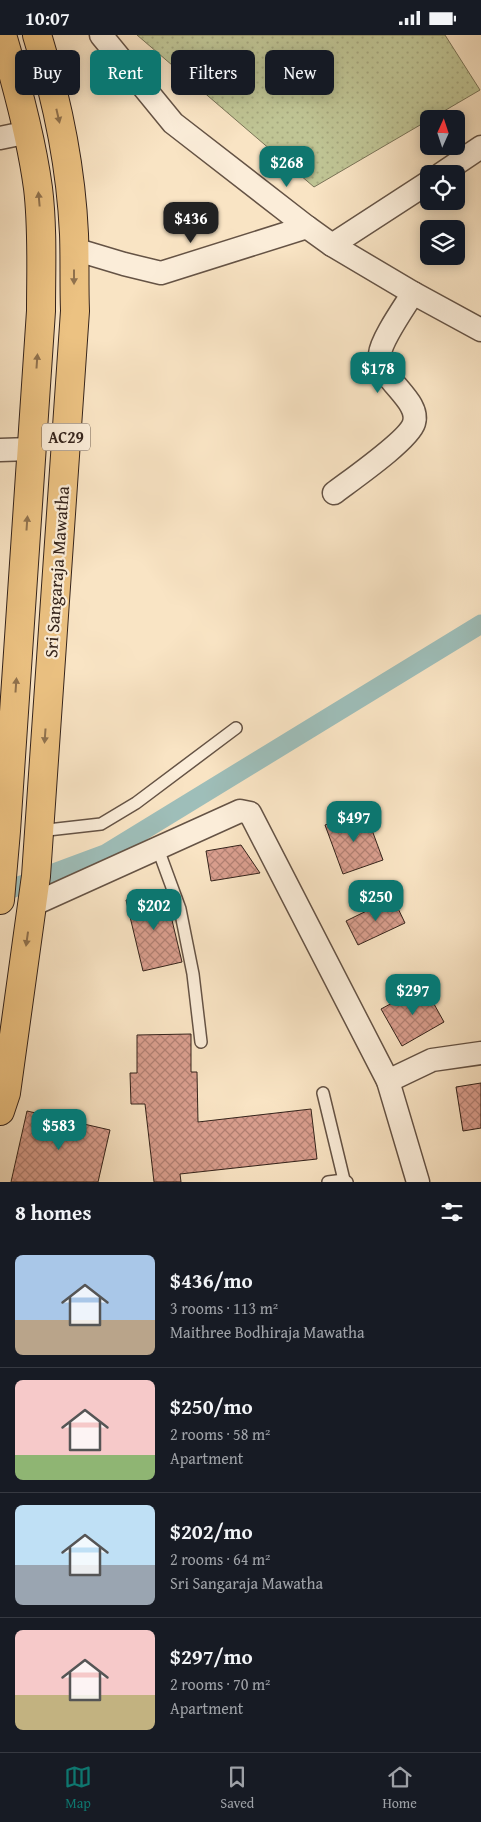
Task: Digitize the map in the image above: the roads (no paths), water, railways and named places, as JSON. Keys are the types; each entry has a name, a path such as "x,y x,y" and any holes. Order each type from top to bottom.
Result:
{"main road":[{"name":"Sri Sangaraja Mawatha","path":"1,887 32,449 42,237 38,188 29,132 2,35"},
{"name":"Sri Sangaraja Mawatha","path":"2,1098 33,898 74,311 74,249 69,184 60,125 48,70 37,35"}],"street":[{"path":"101,35 173,123 332,245 413,293 481,330"},
{"path":"0,138 29,132"},
{"path":"454,165 481,147"},
{"path":"332,245 420,188"},
{"path":"74,249 161,273 307,227"},
{"path":"334,493 402,440 414,423 414,410 381,367 380,352 393,324 413,293"},
{"path":"0,450 32,449"},
{"path":"33,898 158,849 240,811 250,813 388,1081 418,1182"},
{"path":"388,1081 432,1061 481,1053"}],"lane":[{"path":"38,837 102,825 136,803 236,728"},
{"path":"158,849 180,909 193,974 201,1042"},
{"path":"323,1093 346,1181 328,1182"}],"waterway":[{"path":"0,893 105,854 481,624"}]}
